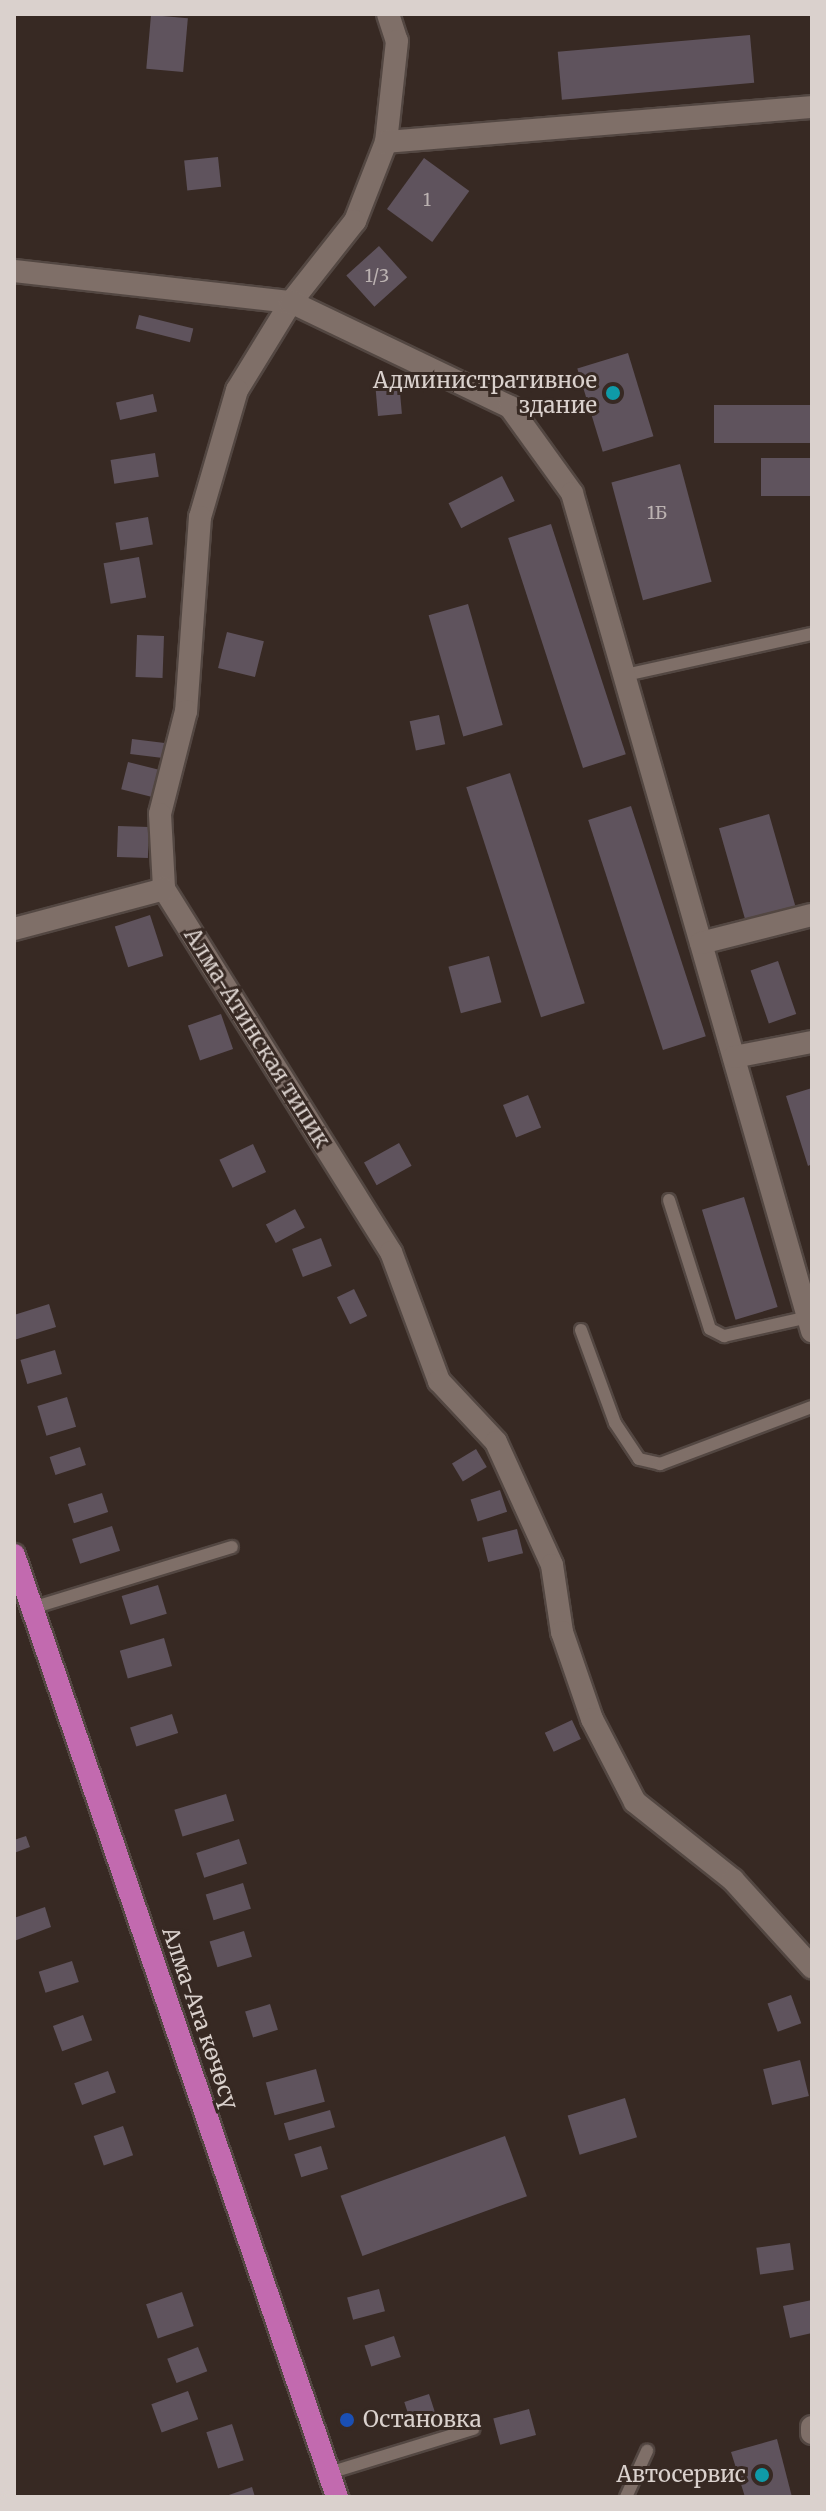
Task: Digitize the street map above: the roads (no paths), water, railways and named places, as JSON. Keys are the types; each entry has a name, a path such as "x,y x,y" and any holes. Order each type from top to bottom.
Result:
{"highway":[{"name":"Алма-Ата көчөсү","path":"14,1555 337,2497"}],"street":[{"name":"Алма-Атинская типик","path":"388,14 397,41 386,142 355,221 291,302 237,390 200,517 186,711 160,814 164,889 391,1252 439,1381 496,1442 552,1565 562,1632 592,1719 635,1802 733,1880 812,1967"},
{"path":"386,142 812,107"},
{"path":"14,271 291,302 510,407 572,493 810,1324"},
{"path":"14,929 164,889"},
{"path":"701,943 812,915"},
{"path":"734,1057 812,1042"},
{"path":"812,2427 812,2433"}],"lane":[{"path":"625,675 812,634"},
{"path":"669,1200 710,1329 724,1336 810,1324"},
{"path":"581,1330 615,1423 639,1459 660,1464 812,1407"},
{"path":"32,1608 232,1547"},
{"path":"329,2473 473,2429"},
{"path":"626,2497 647,2451"}],"place":[{"name":"Административное здание","path":"613,393"},
{"name":"Остановка","path":"347,2420"},
{"name":"Автосервис","path":"762,2475"}]}
